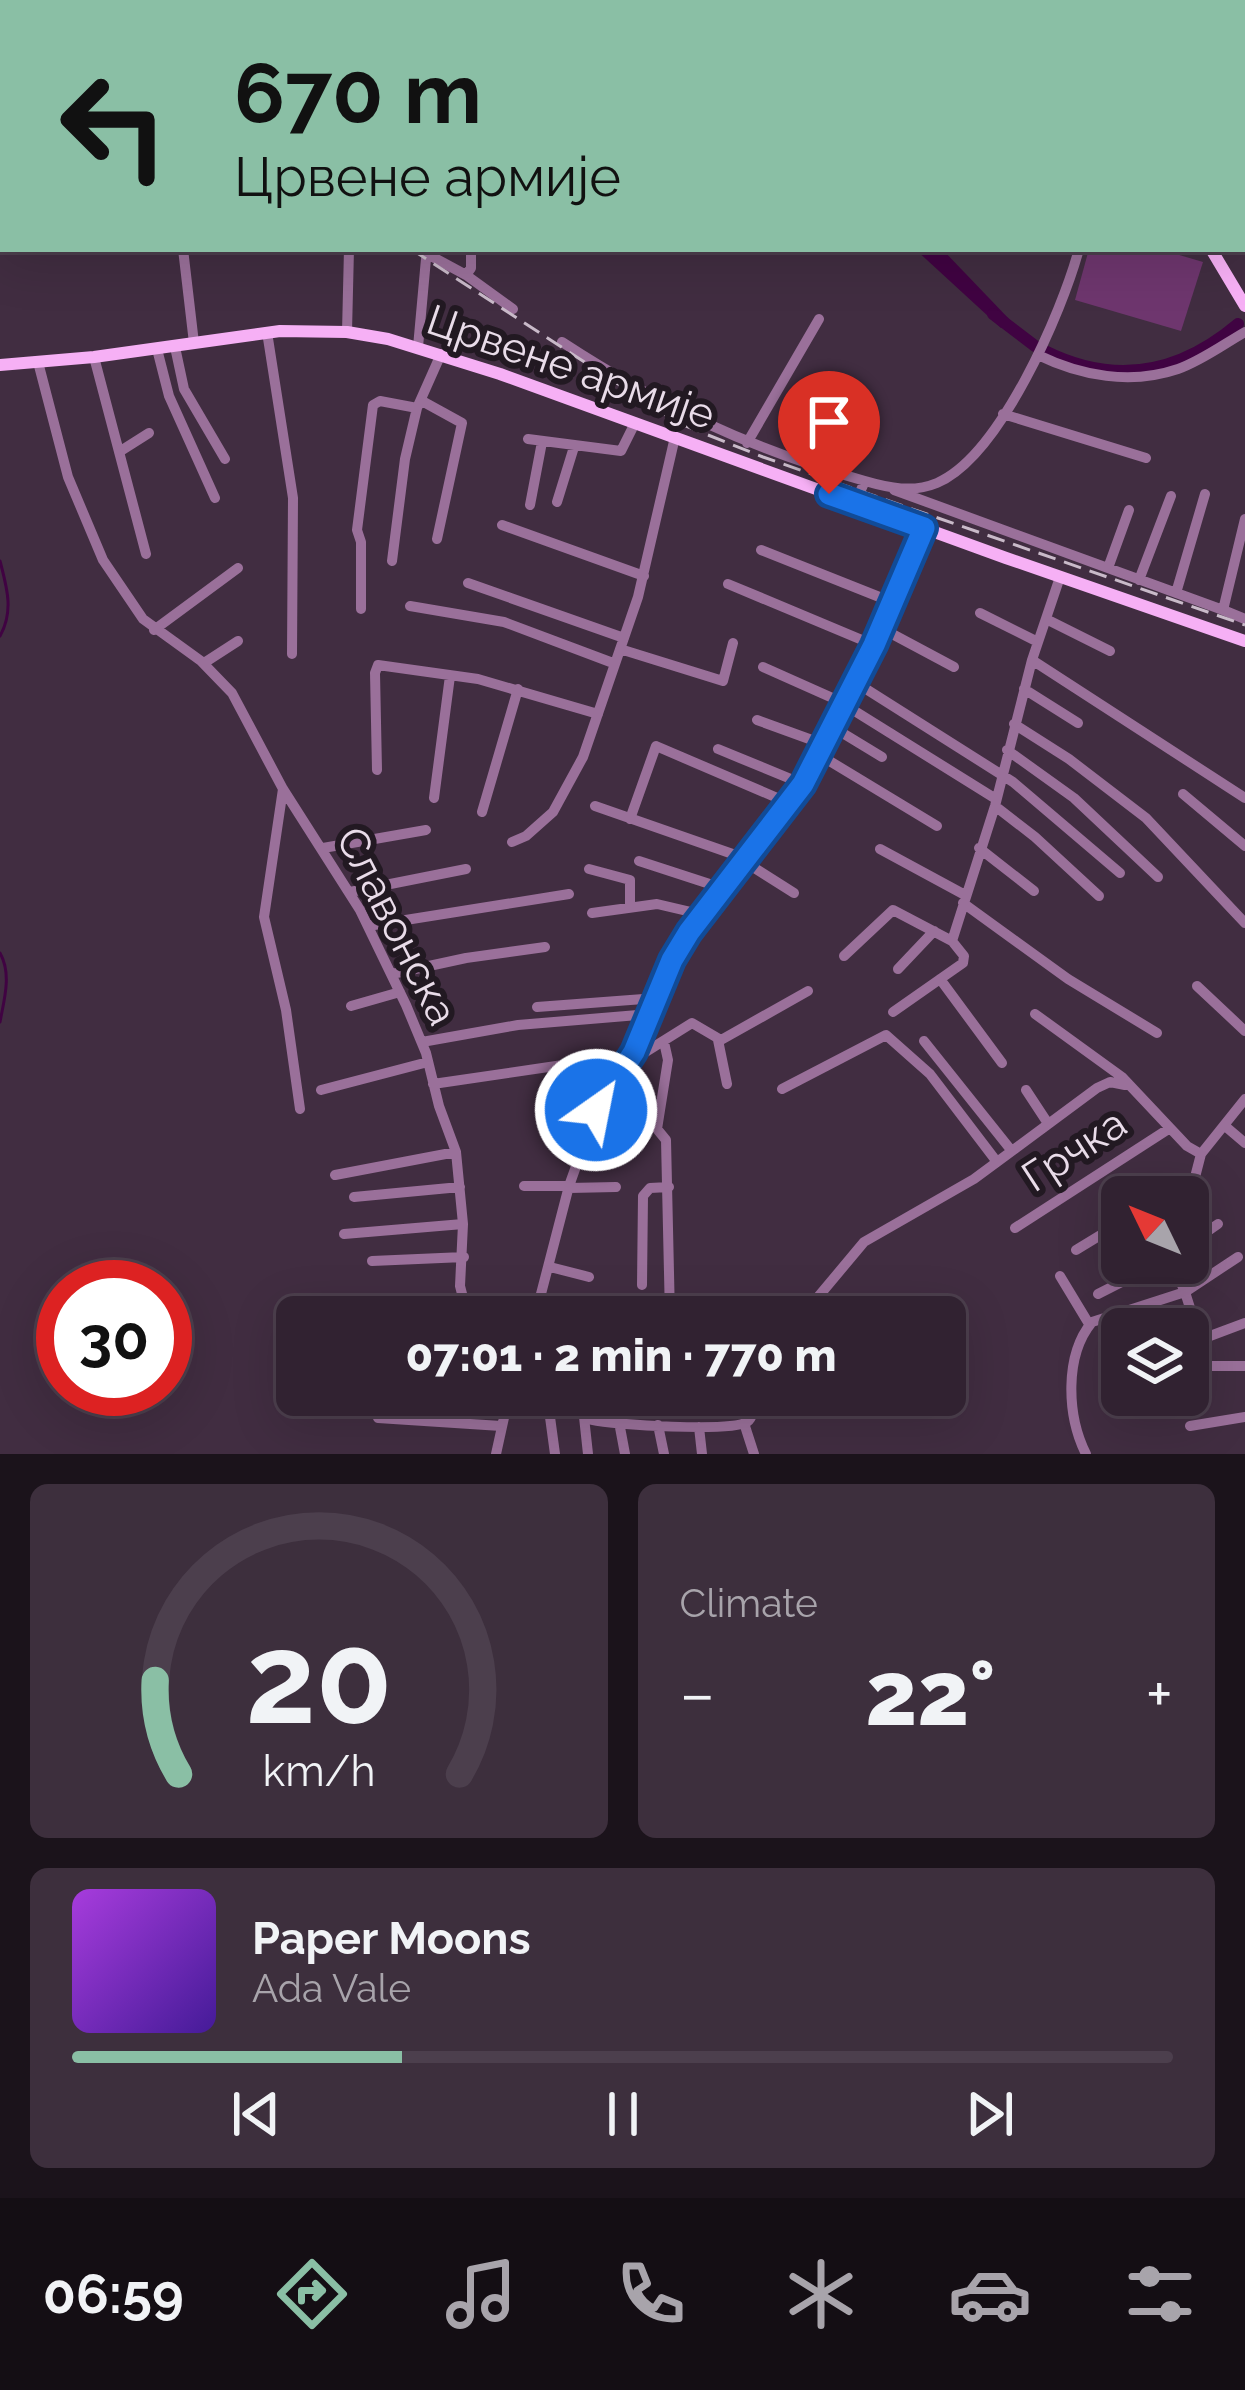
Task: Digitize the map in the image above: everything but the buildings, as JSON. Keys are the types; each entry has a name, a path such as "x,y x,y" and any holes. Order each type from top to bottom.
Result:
{"main road":[{"path":"1213,252 1245,306"},
{"name":"Црвене армије","path":"0,365 267,332 347,332 418,346 1245,640"}],"street":[{"path":"183,252 194,343"},
{"path":"347,332 349,252"},
{"path":"418,346 426,252 513,309"},
{"path":"466,275 471,252"},
{"path":"894,490 932,485 950,476 1003,414 1051,331 1078,252"},
{"path":"747,442 819,319"},
{"path":"267,332 293,497 292,654"},
{"path":"1038,355 1068,369 1137,377 1180,369 1245,332"},
{"path":"562,342 674,411 747,442 894,490 1245,619"},
{"path":"175,346 184,389 225,459"},
{"path":"157,349 169,395 215,499"},
{"path":"392,561 405,459 419,404 441,354"},
{"path":"94,357 146,554"},
{"name":"Славонска","path":"38,362 83,520 128,600 154,630 204,663 232,693 283,789 350,892 392,974 422,1042 457,1152 464,1224 463,1296"},
{"path":"361,609 357,530 373,405 380,401 419,404 462,424 437,539"},
{"path":"1003,414 1146,458"},
{"path":"528,440 624,451 635,423"},
{"path":"118,452 149,433"},
{"path":"512,842 539,826 574,778 644,576 674,437"},
{"path":"530,505 542,442"},
{"path":"556,502 574,447"},
{"path":"855,503 865,481"},
{"path":"1176,593 1205,494"},
{"path":"1139,580 1171,496"},
{"path":"1108,568 1129,510"},
{"path":"1223,610 1241,560 1245,519"},
{"path":"502,525 644,576"},
{"path":"541,1296 569,1187 596,1110 634,1052 672,960 803,784 874,645 924,528"},
{"path":"760,550 892,602"},
{"path":"154,630 238,568"},
{"path":"952,941 1060,577"},
{"path":"468,583 723,682 733,643"},
{"path":"728,584 874,645"},
{"path":"410,606 503,622 613,663"},
{"path":"980,614 1038,642"},
{"path":"1046,619 1110,651"},
{"path":"881,628 954,667"},
{"path":"204,663 238,641"},
{"path":"1032,660 1245,798"},
{"path":"377,770 376,666 518,689 598,714"},
{"path":"763,667 842,704 996,802 1099,896"},
{"path":"434,798 450,676"},
{"path":"855,682 1002,774 1120,873"},
{"path":"482,812 518,689"},
{"path":"1024,689 1078,723"},
{"path":"757,720 821,749 937,826"},
{"path":"1013,724 1070,759 1146,818 1245,923"},
{"path":"831,726 882,757"},
{"path":"630,819 656,746 789,803"},
{"path":"718,749 803,784"},
{"path":"1007,750 1074,798 1158,877"},
{"path":"283,789 264,917 286,1010 300,1109"},
{"path":"1183,794 1245,846"},
{"path":"595,806 746,860 794,892"},
{"path":"323,848 426,830"},
{"path":"979,848 1034,891"},
{"path":"880,849 964,899 1046,964 1157,1033"},
{"path":"639,861 725,889"},
{"path":"350,892 466,869"},
{"path":"589,869 630,880 630,906"},
{"path":"368,926 569,894"},
{"path":"592,913 657,904 704,915"},
{"path":"844,956 891,911 952,941 964,960 893,1012"},
{"path":"898,969 934,932"},
{"path":"392,974 545,947"},
{"path":"940,979 1002,1063"},
{"path":"1197,986 1245,1031"},
{"path":"718,1040 808,991"},
{"path":"350,1006 400,992"},
{"path":"537,1006 656,998"},
{"path":"1035,1013 1122,1077 1125,1085 1201,1154"},
{"path":"422,1042 518,1025 650,1015"},
{"path":"433,1084 644,1053 694,1023 718,1040 727,1084"},
{"path":"782,1089 886,1035 931,1074 997,1162"},
{"path":"924,1041 1011,1150"},
{"path":"664,1042 668,1060 657,1130 666,1138 670,1296"},
{"path":"321,1090 428,1062"},
{"path":"819,1296 864,1242 974,1179 1047,1122 1106,1084 1125,1085"},
{"path":"1026,1090 1047,1122"},
{"path":"1195,1176 1201,1154 1245,1099"},
{"path":"543,1109 596,1110"},
{"path":"1225,1126 1245,1143"},
{"name":"Грчка","path":"1015,1228 1170,1128"},
{"path":"335,1174 457,1152"},
{"path":"524,1186 616,1186"},
{"path":"354,1197 460,1187"},
{"path":"642,1285 643,1196 650,1188 669,1187"},
{"path":"344,1234 464,1224"},
{"path":"1209,1230 1218,1224"},
{"path":"1076,1250 1101,1235"},
{"path":"1089,1324 1185,1292 1238,1256"},
{"path":"371,1261 464,1257"},
{"path":"550,1267 589,1277"},
{"path":"1060,1276 1089,1324 1074,1369 1071,1403 1085,1454"},
{"path":"1098,1294 1118,1284"},
{"path":"1181,1284 1191,1308"},
{"path":"1209,1337 1245,1323"},
{"path":"1209,1366 1245,1366"},
{"path":"496,1454 504,1416"},
{"path":"550,1416 555,1454"},
{"path":"588,1454 584,1417 699,1427 744,1423 751,1416"},
{"path":"1190,1426 1245,1417"},
{"path":"378,1418 501,1426"},
{"path":"619,1422 625,1454"},
{"path":"744,1423 754,1454"},
{"path":"658,1425 664,1454"},
{"path":"699,1427 702,1454"}],"shaded area":[{"path":"918,252 945,252 1011,321 1001,328"},
{"path":"1088,252 1169,252 1203,262 1181,331 1075,300"}],"waterway":[{"path":"993,314 1035,346"},
{"path":"1045,351 1096,369 1146,369 1193,354 1238,324"},
{"path":"0,561 8,608 0,636"},
{"path":"0,953 6,978 0,1022"}],"railway":[{"path":"416,252 678,423 1245,625"}],"route":[{"path":"596,1110 634,1052 672,960 689,932 803,784 874,645 924,528 829,494"}]}
